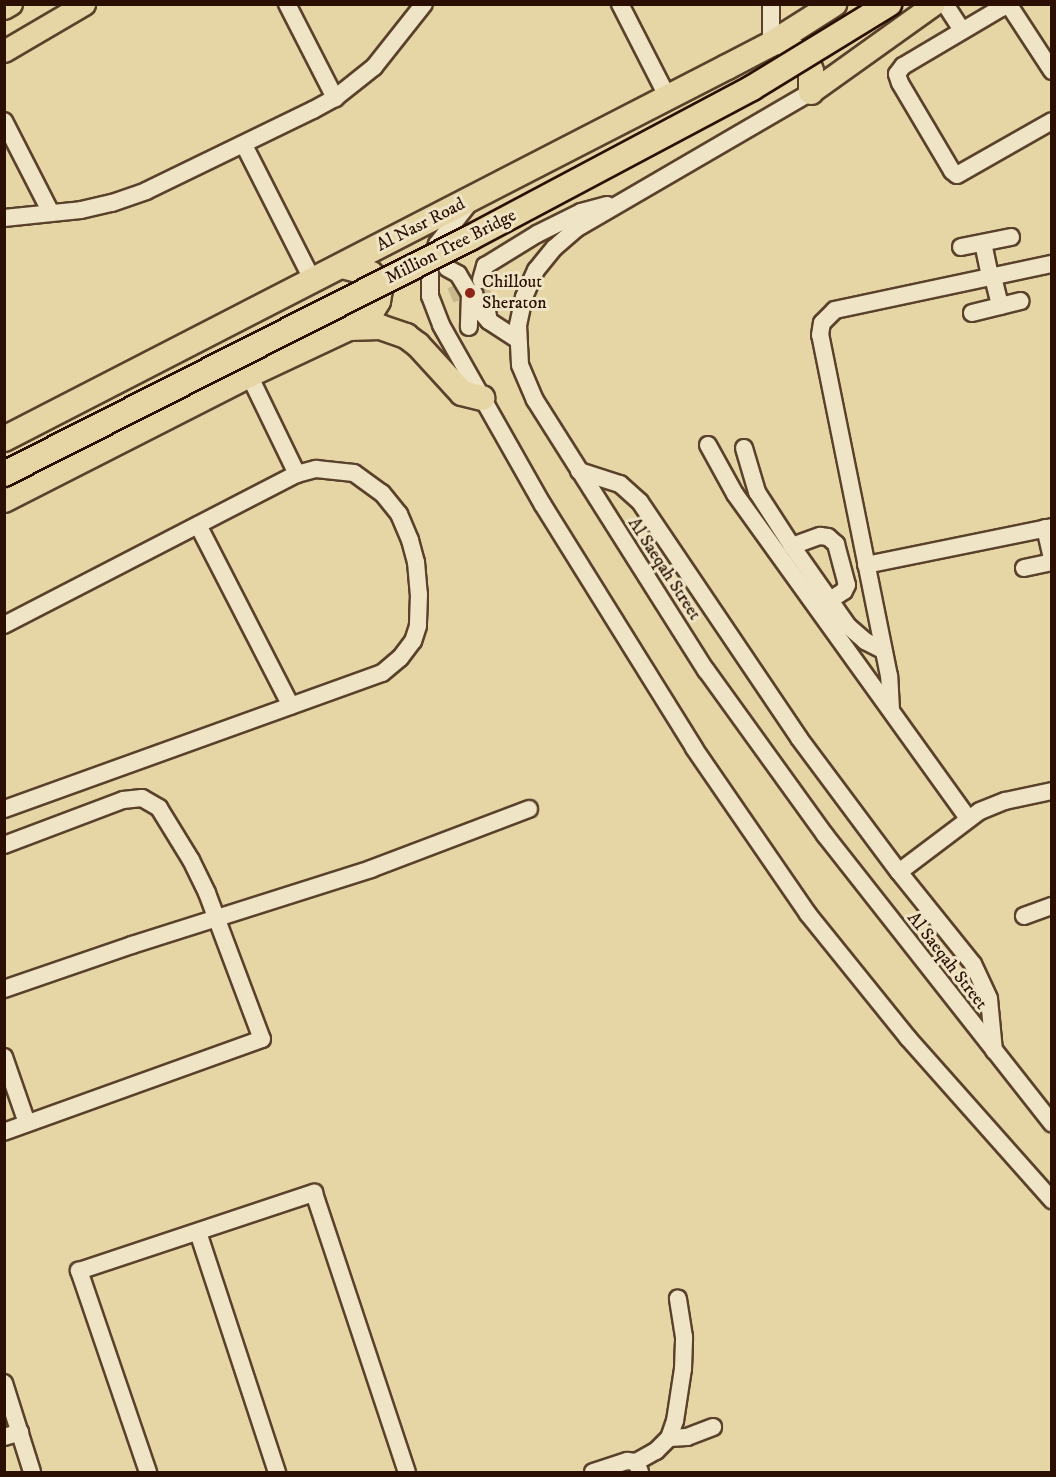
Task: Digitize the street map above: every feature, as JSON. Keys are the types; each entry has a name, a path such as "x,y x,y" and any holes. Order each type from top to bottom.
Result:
{"highway":[{"name":"Al Nasr Road","path":"4,439 668,98 771,44 834,4"},
{"name":"Million Tree Bridge","path":"4,474 490,227 752,87 889,4"},
{"path":"771,44 782,44 801,54 811,71 811,92"},
{"path":"334,334 372,310 380,296 378,284 371,274 342,266"},
{"path":"4,500 334,334 365,326 393,330 418,345 462,393 482,398"}],"main road":[{"path":"4,8 11,4"},
{"path":"4,51 84,4"},
{"path":"811,92 934,4"}],"street":[{"path":"287,4 335,98"},
{"path":"4,219 112,203 146,191 244,146 335,98 374,67 424,4"},
{"path":"620,4 668,98"},
{"path":"771,4 771,44"},
{"path":"945,4 962,30"},
{"path":"1052,71 1009,5 903,66 897,74 900,83 955,173 964,172 1052,121"},
{"name":"Al Saeqah Street","path":"811,92 576,230 544,259 524,297 517,339 520,364 529,389 579,471 665,608 749,731 838,852 1052,1123"},
{"path":"4,121 51,213"},
{"path":"244,146 313,280"},
{"path":"476,196 443,234 439,266 429,285 433,306 482,398 631,649 777,871 874,997 1052,1200"},
{"path":"483,280 558,222 581,212 623,202"},
{"path":"961,247 1011,237"},
{"path":"983,243 999,306"},
{"path":"891,710 890,687 883,650 820,335 822,323 835,310 1052,264"},
{"path":"439,266 458,292 469,327"},
{"path":"439,266 458,274 467,286 471,301 469,327 461,360"},
{"path":"489,321 483,280 472,272 470,280 480,310 489,321 517,339"},
{"path":"972,313 1021,301"},
{"path":"249,375 297,474"},
{"path":"708,445 735,494 968,818"},
{"path":"744,448 757,492 792,546 857,634 883,650"},
{"path":"4,625 297,474 316,469 354,473 382,493 399,514 410,540 419,594 418,626 412,641 400,658 382,673 4,809"},
{"path":"579,471 620,484 640,502 799,738 899,872 973,964 983,982 991,1007 994,1051"},
{"path":"198,525 291,706"},
{"path":"866,565 1048,527 1052,560 1024,568"},
{"path":"792,546 820,536 828,537 836,543 847,585 844,591 830,600"},
{"path":"899,872 968,818 1005,801 1052,791"},
{"path":"4,845 123,800 142,798 159,808 173,827 191,860 218,919 262,1039 4,1132"},
{"path":"4,989 132,945 371,869 529,809"},
{"path":"1024,916 1052,906"},
{"path":"5,1061 27,1123"},
{"path":"148,1473 79,1271 314,1193 407,1473"},
{"path":"198,1232 277,1473"},
{"path":"593,1473 627,1461 638,1467 669,1438 683,1369 684,1336 678,1298"},
{"path":"4,1383 12,1434 32,1473"},
{"path":"669,1438 687,1437 713,1426"}],"tunnel":[{"path":"481,280 483,294"},
{"path":"455,285 461,300"}],"place":[{"name":"Chillout Sheraton","path":"470,293"}]}
